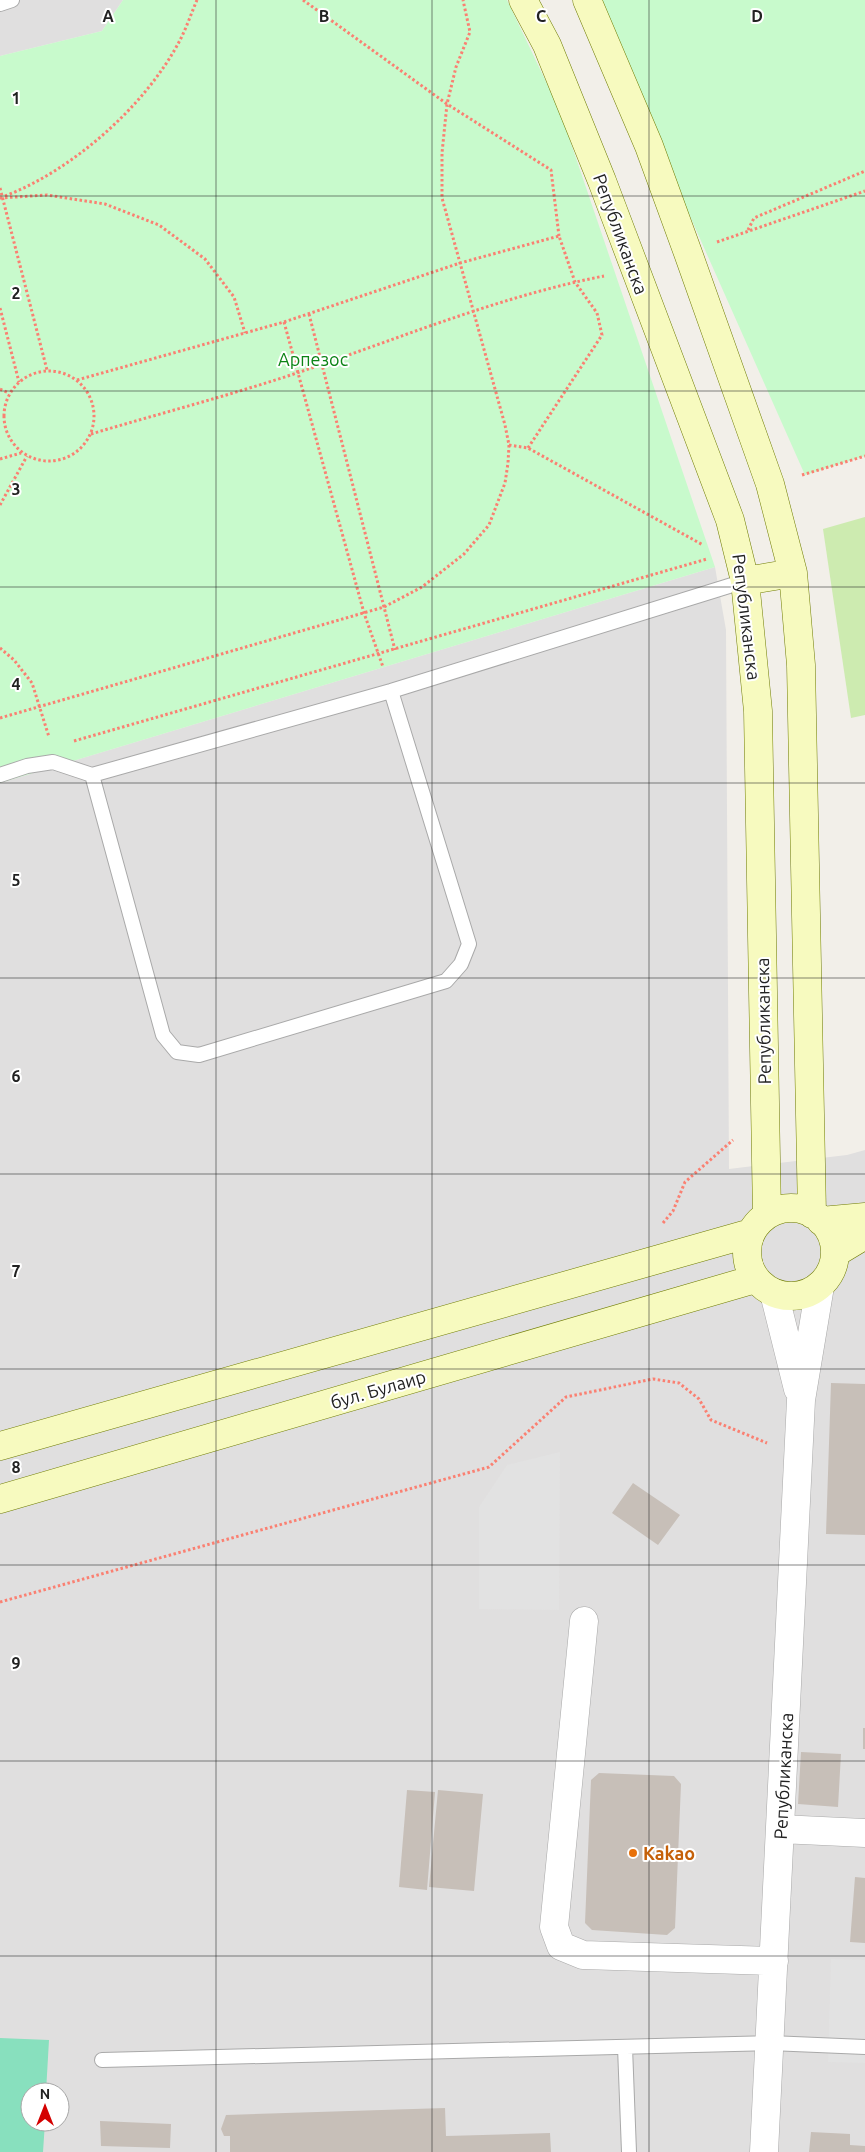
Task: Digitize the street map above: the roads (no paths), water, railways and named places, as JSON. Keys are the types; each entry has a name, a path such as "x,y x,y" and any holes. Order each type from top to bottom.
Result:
{"main road":[{"name":"Републиканска","path":"523,0 548,45 598,172 730,520 730,552 745,581 758,711 759,1224"},
{"path":"588,2 648,146 688,253 770,484 793,573 802,665 816,1217 829,1230 834,1241 835,1253 833,1265 828,1276 820,1286 798,1296 786,1296 765,1286 749,1268 746,1256 747,1244 759,1224 775,1211 794,1208 816,1217 865,1217"},
{"path":"745,581 793,573"},
{"path":"0,1446 759,1224"},
{"path":"835,1253 865,1235"},
{"name":"бул. Булаир","path":"0,1499 765,1286"}],"street":[{"name":"Републиканска","path":"765,1286 801,1400"},
{"name":"Републиканска","path":"764,2152 801,1400 820,1286"},
{"path":"584,1621 554,1927 561,1946 583,1955 774,1961"},
{"path":"780,1829 865,1833"}],"lane":[{"path":"0,4 12,0"},
{"path":"0,775 27,766 53,762 92,774 391,691 745,581"},
{"path":"92,774 163,1034 177,1052 198,1055 446,981 461,964 469,944 391,691"},
{"path":"102,2060 770,2043 865,2047"},
{"path":"626,2047 630,2152"}],"place":[{"name":"Kakao","path":"633,1853"}],"park label":[{"name":"Арпезос","path":"313,359"}]}
